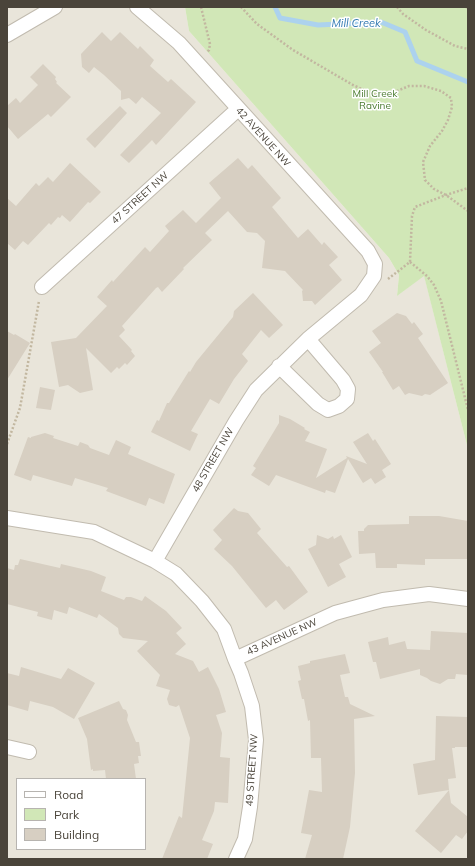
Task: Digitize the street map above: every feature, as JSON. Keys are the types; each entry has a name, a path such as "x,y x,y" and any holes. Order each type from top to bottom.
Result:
{"street":[{"path":"7,35 55,7"},
{"name":"42 AVENUE NW","path":"137,7 179,42 368,251 374,264 371,280"},
{"name":"47 STREET NW","path":"42,287 238,109"},
{"name":"48 STREET NW","path":"154,561 236,420 256,390 308,339 361,295 371,280"},
{"path":"279,366 318,404 328,410 339,406 347,399 348,388 343,380 308,339"},
{"name":"43 AVENUE NW","path":"7,518 94,532 154,561 176,574 202,601 224,629 235,659 336,613 383,600 429,594 468,599"},
{"name":"49 STREET NW","path":"235,659 252,706 256,740 250,807 245,839 236,859"},
{"path":"7,747 29,752"}],"path":[{"path":"196,62 209,50 210,47 201,7"},
{"path":"241,7 257,24 293,50 353,86 378,96 392,93 409,86 424,86 441,91 451,98 452,107 448,120 442,131 430,146 423,162 425,180 434,189 446,195 468,211"},
{"path":"397,7 403,14 426,30 455,46 468,49"},
{"path":"371,280 390,279 410,262 412,216 415,207 468,188"},
{"path":"410,262 427,276 434,285 441,301 468,410"},
{"path":"7,444 20,408 42,287"}],"shaded area":[{"path":"7,7 185,7 189,31 389,258 399,275 397,296 424,275 468,449 468,859 7,859"}],"green space":[{"name":"Mill Creek Ravine","path":"185,7 468,7 468,449 424,276 397,296 399,275 389,258 189,31"}],"building":[{"path":"102,32 111,41 120,32 138,49 140,46 154,60 150,66 168,82 171,79 196,102 156,145 152,140 129,163 120,155 161,113 142,97 136,104 129,98 121,100 121,91 104,75 94,67 89,73 82,67 81,54"},
{"path":"43,64 56,77 56,83 71,97 51,117 48,114 18,139 7,126 7,106 16,98 20,103 38,85 30,77"},
{"path":"120,106 127,113 95,148 86,139"},
{"path":"238,158 248,169 252,165 281,198 272,207 298,238 308,229 322,245 324,242 338,257 329,265 342,280 315,305 312,301 303,301 303,290 285,271 262,268 265,241 257,233 247,232 228,211 205,233 212,240 183,268 184,269 162,292 158,287 156,288 122,326 125,330 119,336 132,350 131,351 135,356 127,365 125,363 119,369 117,367 111,373 86,348 93,390 80,393 68,385 59,387 51,342 76,338 107,306 97,297 145,247 150,252 169,231 165,226 183,210 196,223 221,198 209,183"},
{"path":"70,163 101,192 90,203 88,202 70,222 62,215 60,218 58,217 51,225 49,223 28,245 23,241 15,250 7,243 7,198 16,206 36,183 39,186 48,177 53,182"},
{"path":"253,293 283,325 269,338 261,330 242,354 248,361 234,379 219,404 210,399 191,431 198,434 190,451 151,432 157,420 159,421 167,403 169,403 189,371 190,372 196,362 233,317 234,311"},
{"path":"397,313 406,316 412,324 414,322 423,334 418,338 448,383 430,395 425,394 422,396 409,393 405,395 399,386 393,390 369,352 381,343 372,331"},
{"path":"7,331 30,343 7,380"},
{"path":"40,387 55,390 51,410 36,408"},
{"path":"279,415 290,419 310,432 305,441 327,449 316,478 347,458 346,456 367,464 353,442 368,433 373,441 375,439 391,464 382,470 386,477 375,484 371,478 363,483 348,459 335,493 326,490 325,493 276,475 269,486 251,475 256,468 253,466 279,423"},
{"path":"45,433 54,436 53,438 78,446 80,442 88,445 90,448 109,455 116,440 131,447 128,454 175,474 164,504 149,498 146,506 106,491 108,488 75,478 72,486 33,475 31,481 14,475 28,437 31,438"},
{"path":"234,508 238,511 248,513 261,529 257,533 287,567 289,566 308,592 284,610 276,600 266,608 232,566 214,549 222,540 213,530"},
{"path":"409,516 439,516 468,521 468,559 425,559 425,565 397,564 397,568 376,568 375,553 359,554 358,531 364,531 368,525 409,524"},
{"path":"317,535 328,539 333,536 334,539 341,535 352,557 339,564 346,577 328,587 308,549 316,545"},
{"path":"20,559 60,568 61,564 91,571 106,577 101,591 124,600 126,597 131,597 142,601 145,596 166,611 182,628 176,633 186,644 175,654 193,661 199,672 208,667 219,689 226,712 216,715 222,733 220,757 230,758 228,803 215,802 214,811 202,840 213,844 207,859 162,859 179,816 182,818 190,738 179,705 176,707 169,705 167,699 170,690 156,686 160,675 137,651 148,641 123,638 119,634 118,628 99,614 97,618 69,607 67,614 54,610 52,620 37,616 38,612 7,604 7,568 14,570 15,565 18,565"},
{"path":"431,631 468,633 468,675 456,674 455,679 448,679 440,684 420,675 420,669 380,679 376,662 373,662 368,642 388,637 389,645 405,641 407,649 430,650"},
{"path":"345,654 350,673 340,675 345,697 348,697 350,704 375,716 354,719 355,773 350,827 343,859 305,859 312,835 301,833 309,790 322,792 321,758 311,758 310,720 308,721 304,699 302,699 298,681 301,680 298,666 310,663 310,661"},
{"path":"21,667 61,679 68,668 95,683 74,719 53,707 30,701 28,711 7,705 7,673 19,676"},
{"path":"119,701 123,709 126,710 128,715 127,720 136,742 139,742 141,756 138,756 139,763 134,764 136,778 106,778 105,770 91,770 87,739 78,718"},
{"path":"436,716 468,717 468,747 452,748 456,778 448,779 449,790 418,795 413,764 435,760"},
{"path":"449,790 451,803 468,817 468,831 462,839 456,835 441,853 415,831"}],"waterway":[{"name":"Mill Creek","path":"275,7 280,18 318,25 381,22 405,32 417,61 468,82"}]}
